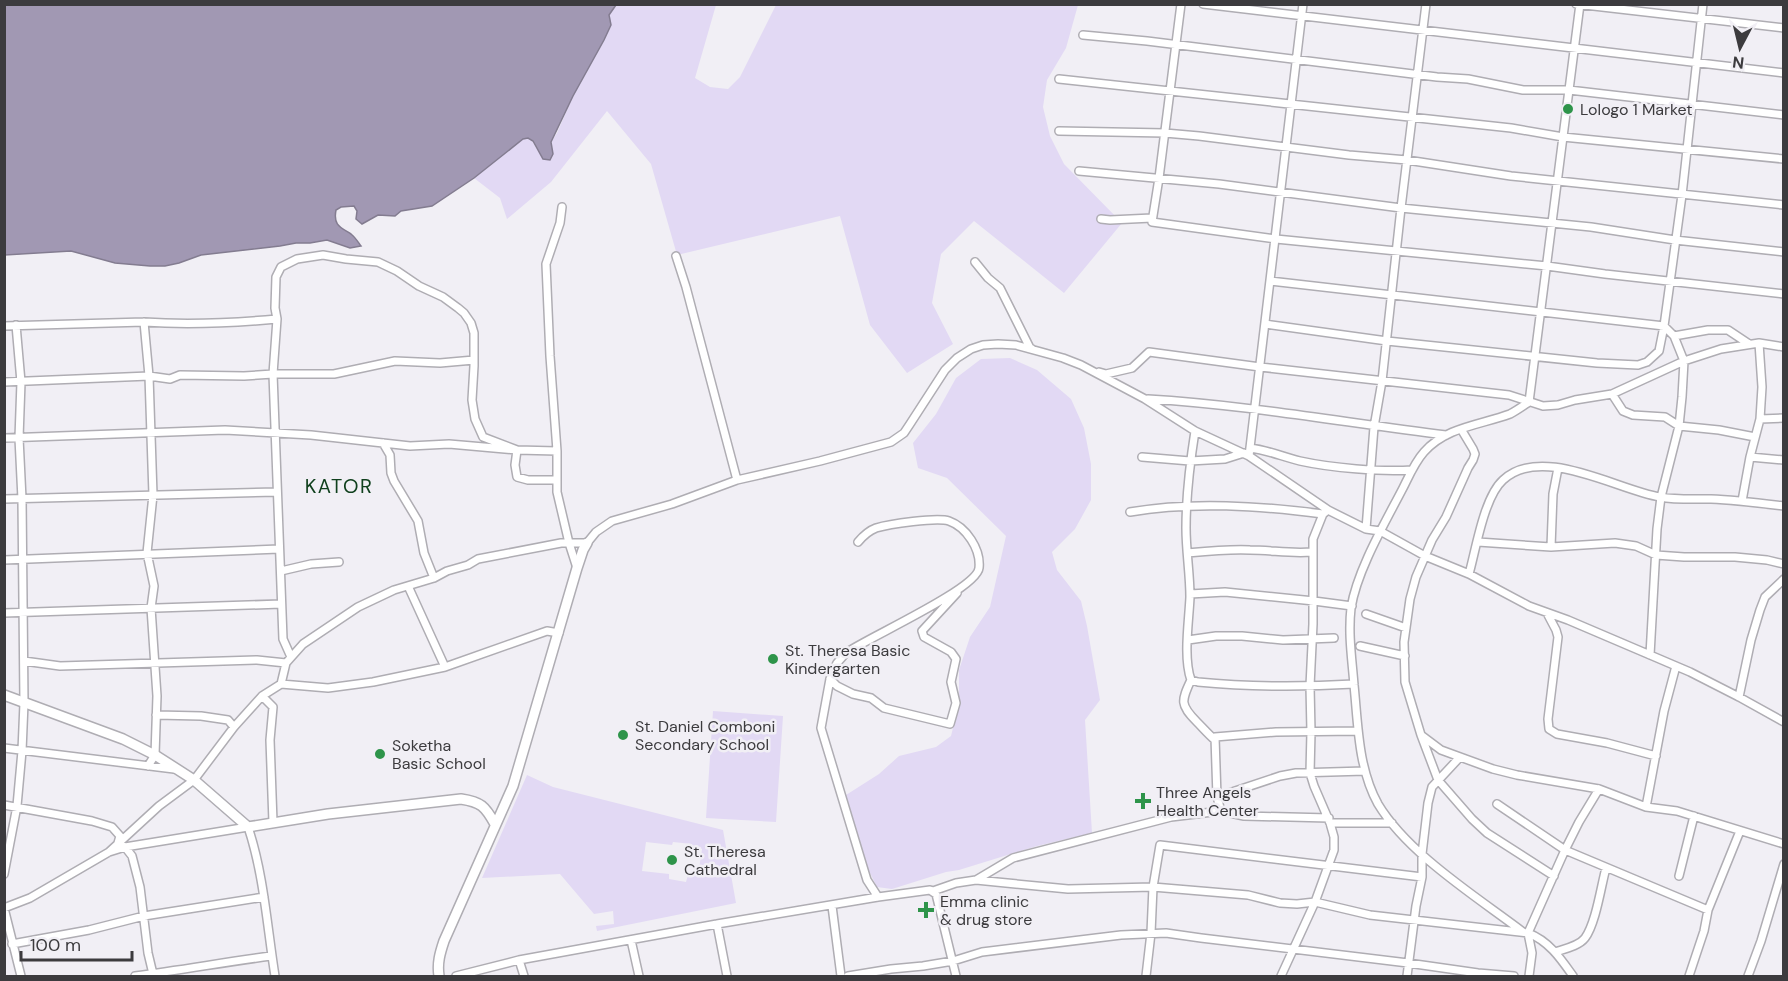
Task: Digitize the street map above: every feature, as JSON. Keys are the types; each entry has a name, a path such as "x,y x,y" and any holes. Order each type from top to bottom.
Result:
{"street":[{"path":"1182,4 1160,178 1152,222 1276,239 1547,266 1784,294"},
{"path":"1203,4 1784,73"},
{"path":"1248,452 1276,239 1303,4"},
{"path":"1366,529 1374,427 1382,381 1426,4"},
{"path":"1265,324 1597,363 1643,364 1652,359 1659,351 1664,326 1682,195 1703,4"},
{"path":"1529,976 1532,953 1526,933 1435,866 1392,823 1377,802 1365,771 1358,731 1349,640 1352,606 1360,577 1380,531 1423,453 1447,435 1511,414 1529,402 1579,5 1784,28"},
{"path":"1083,35 1468,79 1523,90 1569,90 1784,115"},
{"path":"1059,79 1511,128 1563,137 1784,159"},
{"path":"1059,131 1165,133 1407,160 1511,176 1784,205"},
{"path":"1079,171 1160,178 1401,208 1552,223 1784,252"},
{"path":"562,207 560,223 546,264 550,356 558,451 557,492 577,568"},
{"path":"1101,219 1152,218"},
{"path":"289,660 283,639 281,604 273,374 277,319 276,277 281,267 307,256 323,255 374,261 442,297 464,313 474,333 472,411 483,437 517,450"},
{"path":"676,256 737,480"},
{"path":"975,262 1000,288 1030,348 1106,374 1132,368 1149,352 1509,395 1544,406 1612,393 1684,361 1721,350 1759,343 1784,347"},
{"path":"1270,282 1664,326 1674,336 1684,361 1679,426 1661,497 1650,655"},
{"path":"4,326 231,322 277,319"},
{"path":"144,322 149,376 153,495 147,553 154,586 151,608 156,715 155,756 148,766"},
{"path":"4,874 17,806 24,703 22,499 19,438 21,382 16,325"},
{"path":"1674,336 1708,330 1728,330 1749,344"},
{"path":"1742,501 1760,419 1762,387 1759,343"},
{"path":"439,976 439,954 513,786 577,568 583,550 596,532 612,521 672,504 737,480 891,442 904,433 945,370 957,358 983,345 998,344 1030,348 1081,365 1145,399 1195,431 1248,452 1326,512 1366,529 1380,531 1425,556 1469,574 1506,595 1676,666 1784,722"},
{"path":"4,382 149,376 170,379 180,375 334,374 395,361 440,363 474,360"},
{"path":"1612,393 1623,411 1633,415 1665,417 1679,426 1755,437"},
{"path":"1145,399 1202,403 1447,435"},
{"path":"1760,419 1784,418"},
{"path":"1461,429 1475,453 1446,517 1425,556 1410,599 1405,656 1407,692 1438,780 1457,804 1487,833 1554,876"},
{"path":"4,438 225,430 410,446 449,444 558,451"},
{"path":"1195,431 1190,460 1187,507 1190,594 1188,640 1191,680 1183,704 1186,711 1215,740"},
{"path":"383,443 390,457 394,482 418,521 424,554 434,578"},
{"path":"517,450 515,465 517,477 528,480 557,480"},
{"path":"1142,457 1190,460 1225,459 1248,452 1266,450 1307,462 1370,469 1412,470"},
{"path":"1750,457 1784,460"},
{"path":"1551,547 1553,494 1558,468"},
{"path":"1469,574 1488,504 1503,479 1525,469 1558,468 1581,472 1615,485 1661,497 1742,501 1784,506"},
{"path":"4,499 276,492"},
{"path":"1130,512 1158,507 1187,507 1326,512"},
{"path":"1281,976 1315,902 1334,850 1334,837 1310,773 1310,686 1314,601 1312,552 1313,538 1326,512"},
{"path":"830,679 837,686 853,694 871,698 884,708 950,724 956,703 951,682 956,659 951,652 924,637 922,631 978,574 979,558 973,544 964,530 948,521 935,519 876,528 864,534 858,542"},
{"path":"1478,542 1551,547 1615,543 1636,546 1656,555 1735,557 1784,564"},
{"path":"281,684 289,660 303,644 358,607 394,590 434,578 478,560 569,543 587,543"},
{"path":"4,560 279,549"},
{"path":"1188,553 1221,549 1292,554 1312,552"},
{"path":"281,571 311,564 339,562"},
{"path":"1739,697 1760,610 1765,597 1784,579"},
{"path":"878,897 867,880 821,728 830,679 837,663 851,649 887,631 965,585"},
{"path":"408,586 445,667"},
{"path":"1190,594 1225,592 1352,606"},
{"path":"4,613 281,604"},
{"path":"1547,613 1558,635 1548,719 1549,729 1557,734 1656,756"},
{"path":"1366,614 1406,628"},
{"path":"21,976 4,908 30,898 122,845 159,806 194,780 234,727 262,696 281,684 327,688 372,682 445,667 547,631 559,633"},
{"path":"1188,640 1216,636 1282,640 1334,638"},
{"path":"1360,646 1405,656"},
{"path":"24,661 60,666 289,660"},
{"path":"1646,807 1664,711 1676,666"},
{"path":"1191,680 1230,685 1354,684"},
{"path":"4,694 112,735 155,756 194,780 248,826 264,897 275,976"},
{"path":"262,696 273,706 270,740 273,822"},
{"path":"156,715 220,718 228,720 234,727"},
{"path":"1221,811 1217,797 1215,736 1276,732 1358,731"},
{"path":"1421,735 1441,750 1493,769 1599,789 1646,807 1677,811 1784,844"},
{"path":"4,748 174,769"},
{"path":"1407,976 1422,877 1422,854 1428,803 1432,787 1460,756"},
{"path":"1217,797 1296,773 1365,771"},
{"path":"1526,933 1579,822 1599,789"},
{"path":"122,845 328,814 461,799 475,801 487,808 495,824"},
{"path":"1497,804 1565,850 1708,910"},
{"path":"4,805 85,819 112,827 120,836 122,845 132,856 140,887 148,953 153,974"},
{"path":"976,880 1013,858 1040,849 1090,839 1171,817 1221,811 1244,816 1392,823"},
{"path":"1679,876 1694,816"},
{"path":"1689,976 1704,931 1708,910 1740,831"},
{"path":"1146,976 1153,887 1160,845 1422,877"},
{"path":"1748,976 1784,864"},
{"path":"1555,952 1585,939 1593,920 1606,868"},
{"path":"456,976 519,960 878,897 933,891 956,883 976,880 1068,889 1153,887 1248,895 1280,903 1315,902 1370,915 1526,933 1542,939 1555,952 1572,976"},
{"path":"933,891 936,894 956,976"},
{"path":"12,944 89,930 144,916 264,897"},
{"path":"832,906 841,976"},
{"path":"717,924 727,976"},
{"path":"848,976 953,961 982,952 1151,933 1514,976"},
{"path":"631,940 639,976"},
{"path":"135,976 271,956"},
{"path":"519,960 524,976"}],"shaded area":[{"path":"5,4 616,5 609,15 611,25 604,40 551,142 553,154 550,160 543,159 533,141 528,138 523,139 474,178 432,206 401,211 395,216 378,215 362,224 356,219 357,211 354,206 341,207 336,210 338,225 352,235 361,246 350,248 327,240 201,255 179,263 150,266 115,263 71,251 5,255"},
{"path":"616,5 716,5 695,78 710,87 728,89 740,77 776,5 1078,5 1066,48 1047,80 1043,107 1050,136 1064,164 1122,223 1064,293 974,221 941,254 932,303 953,344 907,373 870,325 840,216 677,255 651,164 607,111 551,182 507,219 500,198 474,178 523,139 531,139 543,159 546,160 553,154 551,142 604,40 609,15"},
{"path":"1010,358 1037,370 1071,399 1084,428 1091,464 1091,500 1075,529 1052,552 1057,570 1081,601 1100,700 1085,720 1092,833 1037,846 892,889 877,887 863,859 846,795 879,774 899,756 936,747 951,736 959,704 959,670 970,637 990,607 1006,536 947,478 918,468 913,443 936,414 956,378 981,359"},
{"path":"713,711 783,716 776,822 706,818"},
{"path":"527,775 553,787 723,830 736,903 597,931 596,926 614,924 613,911 594,914 560,874 482,878","holes":["646,842 672,845 673,842 692,844 692,848 702,849 698,876 688,875 686,882 669,879 669,874 642,871"]}],"place":[{"name":"Lologo 1 Market","path":"1568,109"},
{"name":"St. Theresa Basic Kindergarten","path":"773,659"},
{"name":"St. Daniel Comboni Secondary School","path":"623,735"},
{"name":"Soketha Basic School","path":"380,754"},
{"name":"Three Angels Health Center","path":"1143,801"},
{"name":"St. Theresa Cathedral","path":"672,860"},
{"name":"Emma clinic & drug store","path":"926,910"}],"district":[{"name":"KATOR","path":"339,486"}]}
